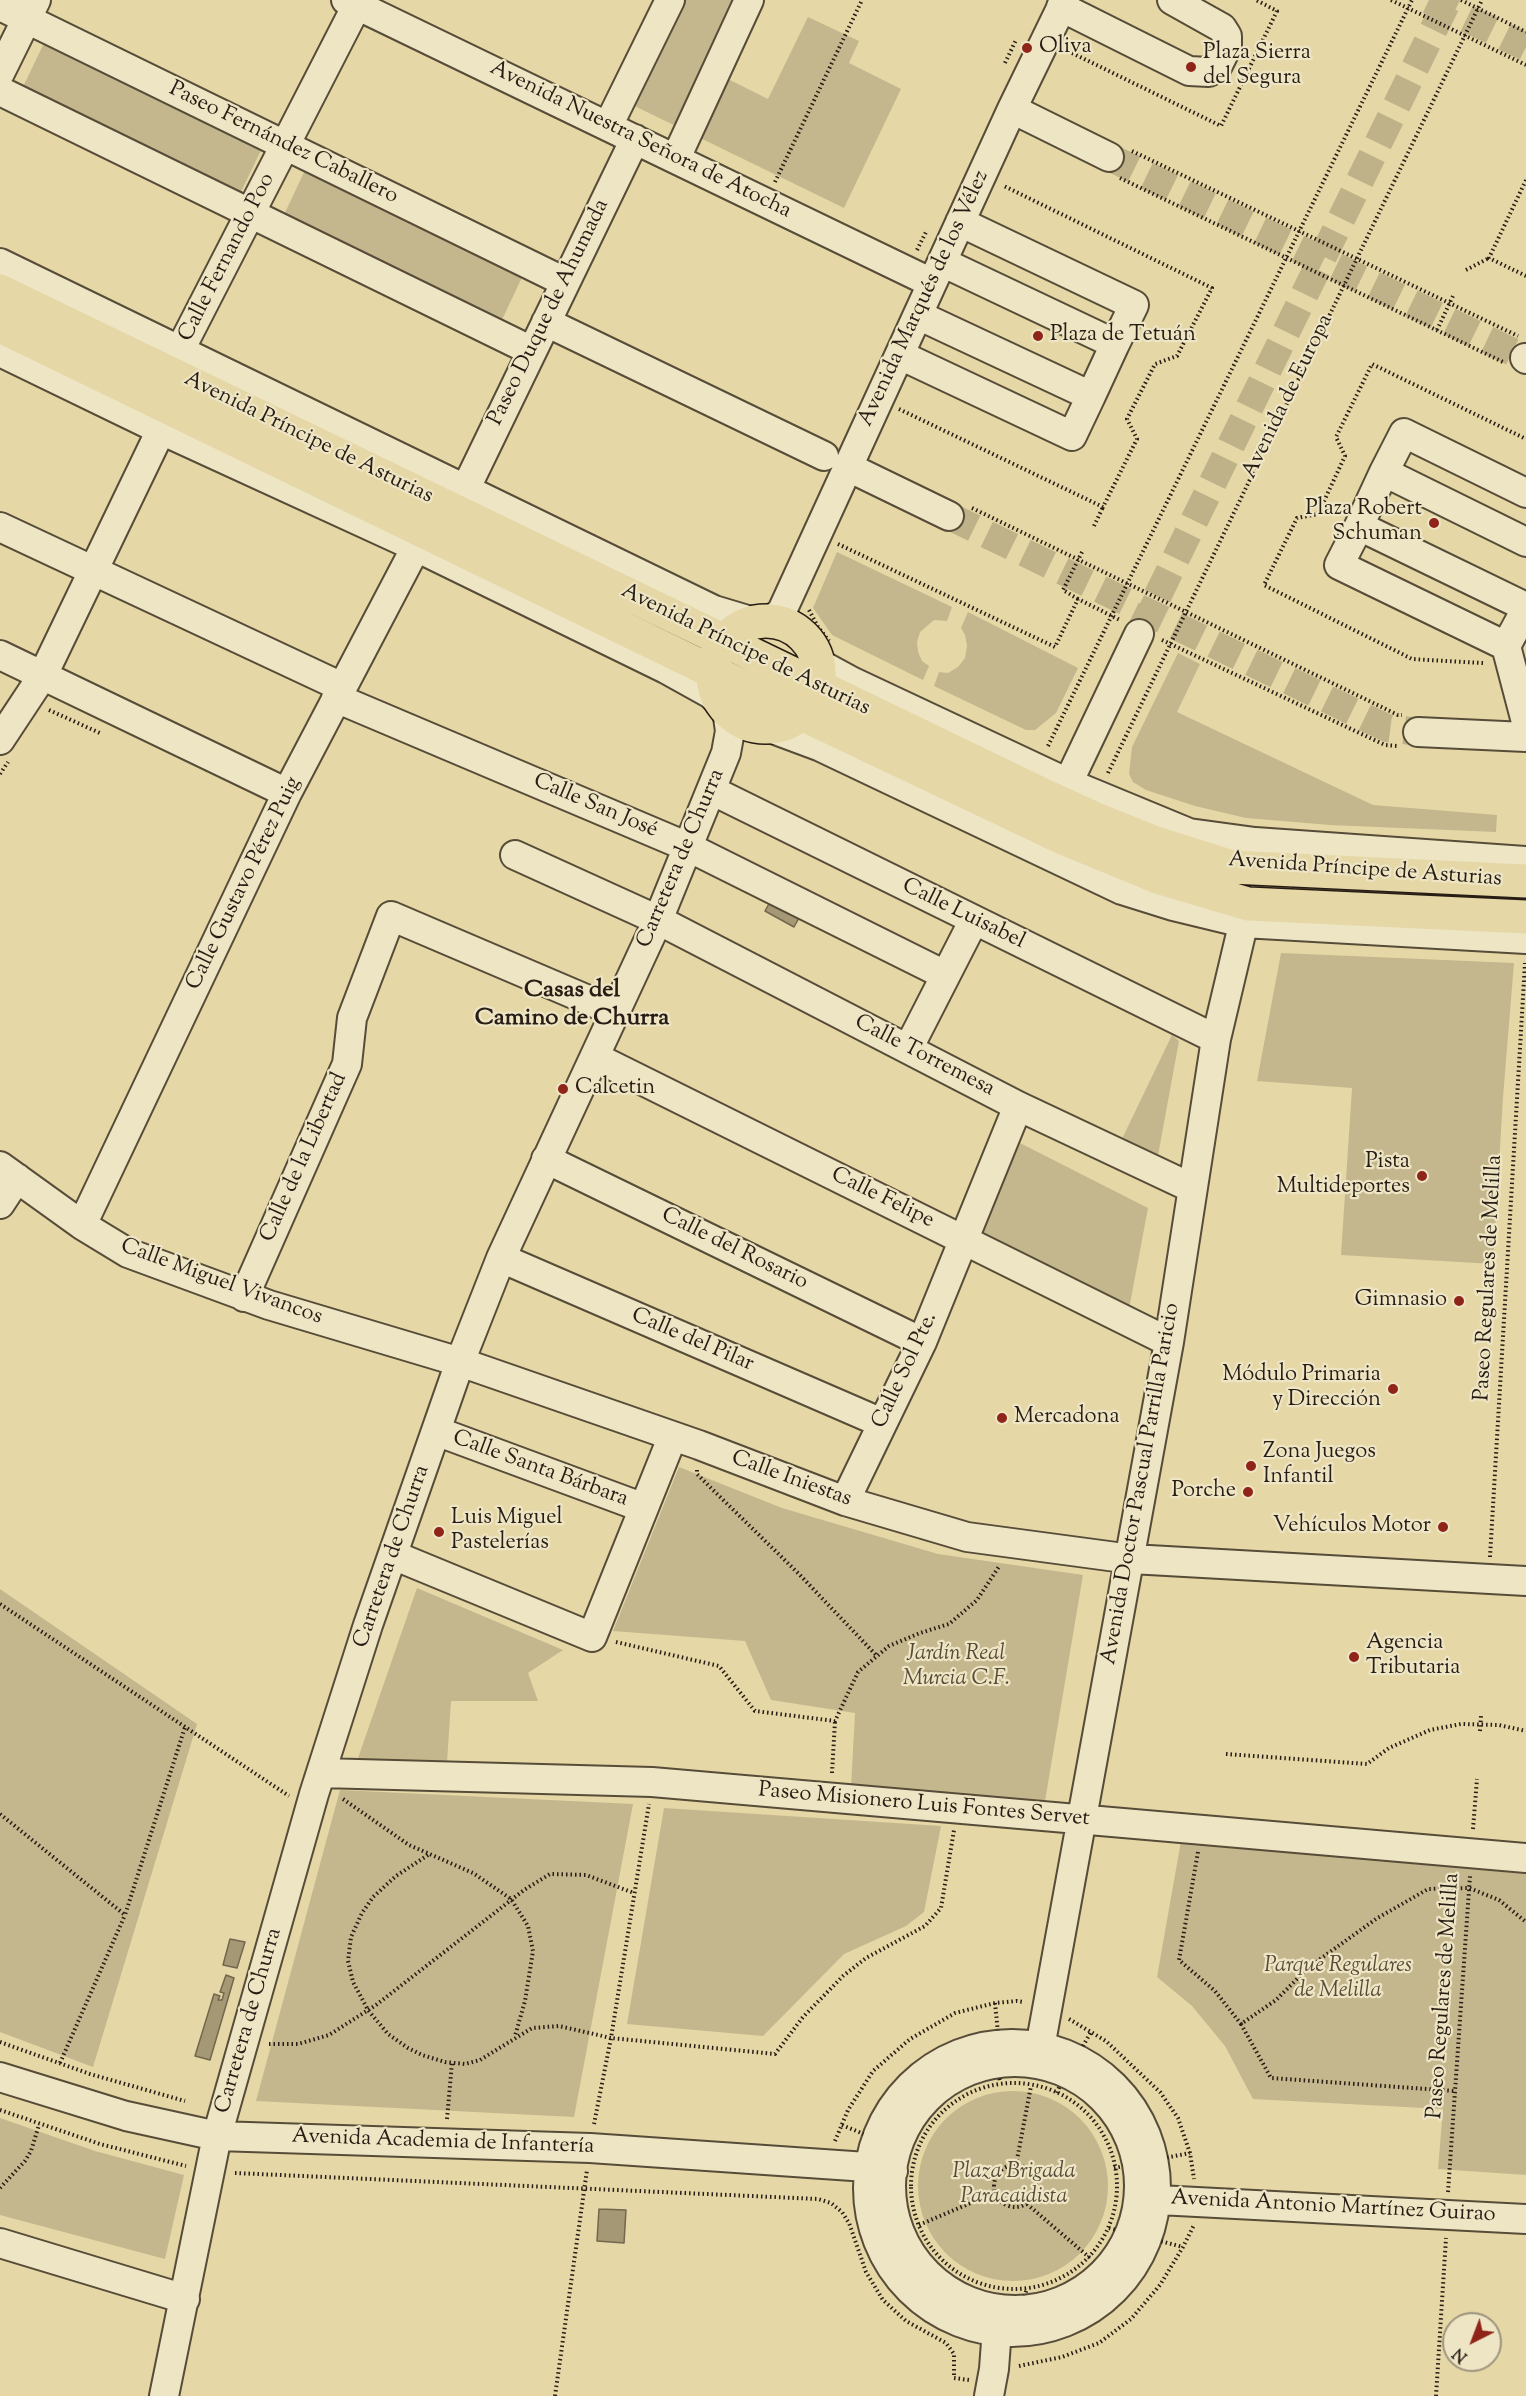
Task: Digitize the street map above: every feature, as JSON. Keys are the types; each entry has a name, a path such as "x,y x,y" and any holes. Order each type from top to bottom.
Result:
{"main road":[{"name":"Avenida Príncipe de Asturias","path":"0,291 725,640 823,664 1096,819 1156,843 1232,867 1526,881"},
{"name":"Avenida Príncipe de Asturias","path":"0,326 713,672 1065,839 1246,914 1526,917"},
{"path":"783,616 812,647 823,664 813,701 803,714 788,723 763,727 740,721 725,709 717,694 713,672 715,658 725,640 741,627 783,616"}],"street":[{"path":"608,126 670,0"},
{"path":"676,158 749,0"},
{"path":"1070,9 1189,71 1209,72 1217,67 1224,58 1227,36 1214,22 1172,0"},
{"name":"Avenida Nuestra Señora de Atocha","path":"352,3 766,202 1115,344"},
{"name":"Calle Fernando Poo","path":"180,350 286,146 352,3"},
{"name":"Paseo Fernández Caballero","path":"0,6 32,9 286,146 565,282"},
{"path":"0,73 32,9"},
{"name":"Avenida Marqués de los Vélez","path":"783,616 836,461 900,355 1012,109 1070,9"},
{"path":"0,91 532,351"},
{"path":"1012,109 1118,152"},
{"name":"Paseo Duque de Ahumada","path":"466,488 635,139"},
{"path":"900,355 1072,436 1134,306 960,222"},
{"path":"0,263 714,610 783,616"},
{"path":"918,315 1091,396"},
{"path":"546,322 836,461 958,511"},
{"path":"0,352 161,430 416,547 694,683 711,694 725,709"},
{"path":"6,748 161,430"},
{"path":"1506,646 1340,565 1404,433 1526,493"},
{"path":"1384,472 1526,542"},
{"path":"1359,526 1526,608 1506,646 1526,722"},
{"name":"Calle San José","path":"0,527 339,692 688,847 945,975"},
{"name":"Calle Gustavo Pérez Puig","path":"82,1225 287,793 416,547"},
{"path":"1068,783 1140,631"},
{"path":"0,655 287,793"},
{"path":"823,664 853,682 1037,769 1189,833 1255,842 1526,861"},
{"name":"Carretera de Churra","path":"164,2396 221,2124 316,1790 393,1555 460,1362 501,1258 658,920 726,753 730,731 725,709"},
{"path":"763,727 821,747 1122,891 1173,906 1526,939"},
{"name":"Carretera de Churra","path":"726,753 733,744 763,727"},
{"path":"1411,731 1526,736"},
{"name":"Calle Luisabel","path":"711,790 1216,1039"},
{"name":"Calle Torremesa","path":"515,855 658,920 1018,1106 1192,1188"},
{"name":"Avenida Doctor Pascual Parrilla Paricio","path":"1037,2065 1169,1342 1216,1039 1246,914"},
{"name":"Calle de la Libertad","path":"244,1297 347,1064 352,1018 391,916 616,1012"},
{"path":"908,1049 974,920"},
{"name":"Calle Felipe","path":"595,1057 1169,1342"},
{"name":"Calle Sol Pte.","path":"845,1501 922,1342 1018,1106"},
{"name":"Calle del Rosario","path":"546,1158 922,1342"},
{"path":"0,1204 9,1172"},
{"name":"Calle Miguel Vivancos","path":"9,1172 82,1225 128,1253 244,1297 460,1362"},
{"name":"Calle del Pilar","path":"501,1258 882,1423"},
{"name":"Calle Iniestas","path":"460,1362 845,1501 967,1537 1131,1559 1526,1581"},
{"name":"Calle Santa Bárbara","path":"436,1431 644,1508"},
{"path":"393,1555 592,1637 644,1508 686,1442"},
{"name":"Paseo Misionero Luis Fontes Servet","path":"316,1790 652,1782 1526,1858"},
{"path":"1014,2042 1037,2065 1060,2049 1066,2074 1091,2087 1112,2109 1128,2134 1135,2164 1148,2198 1129,2233 1135,2263 1115,2290 1093,2308 1057,2326 1029,2332 997,2321 955,2322 920,2303 895,2277 880,2247 866,2207 911,2117 934,2091 963,2073 998,2063 1014,2042"},
{"name":"Avenida Academia de Infantería","path":"0,2077 126,2116 445,2143 590,2148 825,2164 890,2155"},
{"name":"Avenida Antonio Martínez Guirao","path":"1148,2198 1526,2219"},
{"path":"0,2243 185,2299"},
{"path":"991,2383 997,2321"}],"path":[{"path":"766,202 862,0"},
{"path":"1391,0 1526,65"},
{"path":"1037,769 1412,0"},
{"path":"1461,0 1526,32"},
{"name":"Avenida de Europa","path":"1097,795 1482,0"},
{"path":"1063,61 1070,9"},
{"path":"1118,152 1300,231 1450,303 1526,353"},
{"path":"1466,270 1488,258 1526,180"},
{"path":"1488,258 1526,276"},
{"path":"1437,330 1453,296"},
{"path":"1094,526 1104,507"},
{"path":"958,511 1078,559 1128,583 1398,715 1411,731 1385,745 1140,631 1078,599 1063,590 1078,559 1082,552"},
{"path":"834,541 1055,647 1078,599"},
{"path":"783,616 818,627 823,664"},
{"path":"44,708 109,737"},
{"path":"0,774 6,748"},
{"name":"Paseo Regulares de Melilla","path":"1489,1579 1526,956"},
{"path":"686,1442 697,1474 799,1574 877,1656"},
{"path":"831,1798 835,1722 858,1672 889,1646 949,1624 977,1600 1011,1543"},
{"path":"0,1604 185,1727 316,1790 352,1804 409,1845 473,1873 511,1899 528,1926 533,1951 525,2001 515,2036"},
{"path":"592,1637 719,1666 755,1711 835,1722"},
{"path":"1480,1731 1481,1716"},
{"path":"1226,1754 1367,1764 1389,1748 1430,1730 1461,1724 1499,1725 1526,1731"},
{"path":"60,2063 125,1915 185,1727"},
{"name":"Paseo Regulares de Melilla","path":"1436,2396 1477,1779"},
{"path":"555,2396 590,2148 652,1782"},
{"path":"428,1855 396,1876 373,1896 351,1937 348,1961 353,1982 368,2010 388,2034 408,2048 422,2055 465,2064 480,2060 515,2036 532,2028 551,2026 610,2038 775,2054 803,2017 843,1976 866,1958 925,1926 941,1908 958,1809"},
{"path":"0,1814 125,1915"},
{"path":"1202,1830 1179,1960 1215,1991 1241,2024 1271,2079 1455,2091"},
{"path":"241,2054 272,2043 298,2044 329,2036 368,2010 511,1899 550,1874 586,1875 634,1893"},
{"path":"1241,2024 1276,2000 1309,1967 1376,1919 1428,1889 1469,1888 1499,1900 1526,1922"},
{"path":"0,2110 100,2144 210,2172 818,2199 842,2212 849,2223 866,2272 883,2300 906,2321 946,2343 954,2354 954,2378 991,2383 1024,2366 1062,2357 1099,2343 1131,2319 1160,2285 1183,2247 1193,2228 1197,2201 1190,2152 1178,2118 1160,2092 1106,2041 1048,2008 1017,2001 995,2003 955,2013 910,2039 873,2072 848,2110 825,2164"},
{"path":"995,2003 998,2063"},
{"path":"1037,2065 1046,2086 1066,2074 1091,2032"},
{"path":"0,2042 221,2124"},
{"path":"445,2143 452,2063"},
{"path":"890,2155 925,2130 957,2098 998,2063 1037,2065"},
{"path":"1016,2165 1037,2065"},
{"path":"1066,2074 1085,2110 1111,2148 1135,2164 1190,2152"},
{"path":"0,2188 25,2161 31,2151 39,2125"},
{"path":"842,2125 890,2155 910,2173 912,2211 928,2246 956,2272 990,2287 1027,2289 1061,2279 1129,2233 1183,2247"},
{"path":"1129,2233 1118,2193 1135,2164"},
{"path":"1016,2165 1031,2172 1036,2189 1027,2204 1010,2207 1003,2205 994,2193 995,2178 1000,2170 1016,2165"},
{"path":"919,2225 994,2193"},
{"path":"1027,2204 1090,2258"}],"green space":[{"path":"658,0 759,0 722,76 768,99 808,17 859,41 849,63 901,89 844,208 612,95"},
{"path":"46,39 264,144 238,198 20,93"},
{"path":"307,166 525,271 500,324 282,219"},
{"path":"837,552 952,607 947,621 934,620 920,632 917,642 918,652 922,661 929,666 923,680 832,635 813,608"},
{"path":"968,612 1078,668 1056,713 1035,730 1026,730 934,686 939,672 948,673 958,667 965,658 967,646 961,628"},
{"path":"1178,653 1200,664 1177,712 1373,805 1497,815 1496,832 1330,825 1246,818 1195,806 1146,790 1133,782 1129,774 1132,747"},
{"path":"1281,953 1514,963 1493,1264 1341,1255 1352,1088 1257,1081"},
{"path":"1172,1035 1179,1041 1157,1161 1120,1143"},
{"path":"1018,1142 1148,1208 1129,1309 971,1232"},
{"name":"Jardín Real Murcia C.F.","path":"679,1467 782,1508 938,1554 1083,1575 1045,1801 851,1787 855,1713 771,1700 745,1641 613,1631"},
{"path":"417,1588 563,1650 528,1673 538,1701 451,1701 447,1763 357,1761"},
{"path":"0,1589 197,1724 93,2067 0,2032"},
{"path":"340,1790 633,1804 574,2117 256,2101"},
{"path":"664,1808 941,1826 924,1912 906,1926 844,1954 763,2036 627,2024"},
{"name":"Parque Regulares de Melilla","path":"1181,1841 1526,1874 1526,2175 1438,2169 1443,2109 1253,2099 1225,2046 1192,2006 1157,1977"},
{"name":"Plaza Brigada Paracaidista","path":"1004,2091 1022,2091 1058,2102 1080,2119 1092,2133 1101,2150 1108,2186 1101,2222 1092,2239 1080,2253 1058,2270 1041,2277 1022,2281 1004,2281 968,2270 946,2253 934,2239 922,2214 918,2195 918,2177 929,2141 946,2119 960,2107 985,2095"},
{"path":"0,2118 95,2151 184,2175 165,2259 0,2215"}],"shaded area":[{"path":"770,902 799,918 794,927 765,911"},
{"path":"230,1939 245,1942 237,1968 223,1965"},
{"path":"226,1975 234,1978 210,2060 195,2056 214,1994 220,1996 218,2000 222,2000 224,1993 220,1992"},
{"path":"599,2209 626,2210 624,2243 597,2241"}],"tunnel":[{"path":"1429,0 1526,47"},
{"path":"1139,634 1448,0"},
{"path":"1109,157 1525,358"},
{"path":"949,516 1387,728 1418,732"}],"place":[{"name":"Oliva","path":"1027,48"},
{"name":"Plaza Sierra del Segura","path":"1191,67"},
{"name":"Plaza de Tetuán","path":"1038,336"},
{"name":"Plaza Robert Schuman","path":"1434,523"},
{"name":"Calcetin","path":"563,1089"},
{"name":"Pista Multideportes","path":"1422,1176"},
{"name":"Gimnasio","path":"1459,1301"},
{"name":"Módulo Primaria y Dirección","path":"1393,1389"},
{"name":"Mercadona","path":"1002,1418"},
{"name":"Zona Juegos Infantil","path":"1251,1466"},
{"name":"Porche","path":"1248,1492"},
{"name":"Vehículos Motor","path":"1443,1527"},
{"name":"Luis Miguel Pastelerías","path":"439,1532"},
{"name":"Agencia Tributaria","path":"1354,1657"}],"district":[{"name":"Casas del Camino de Churra","path":"572,1006"}]}
